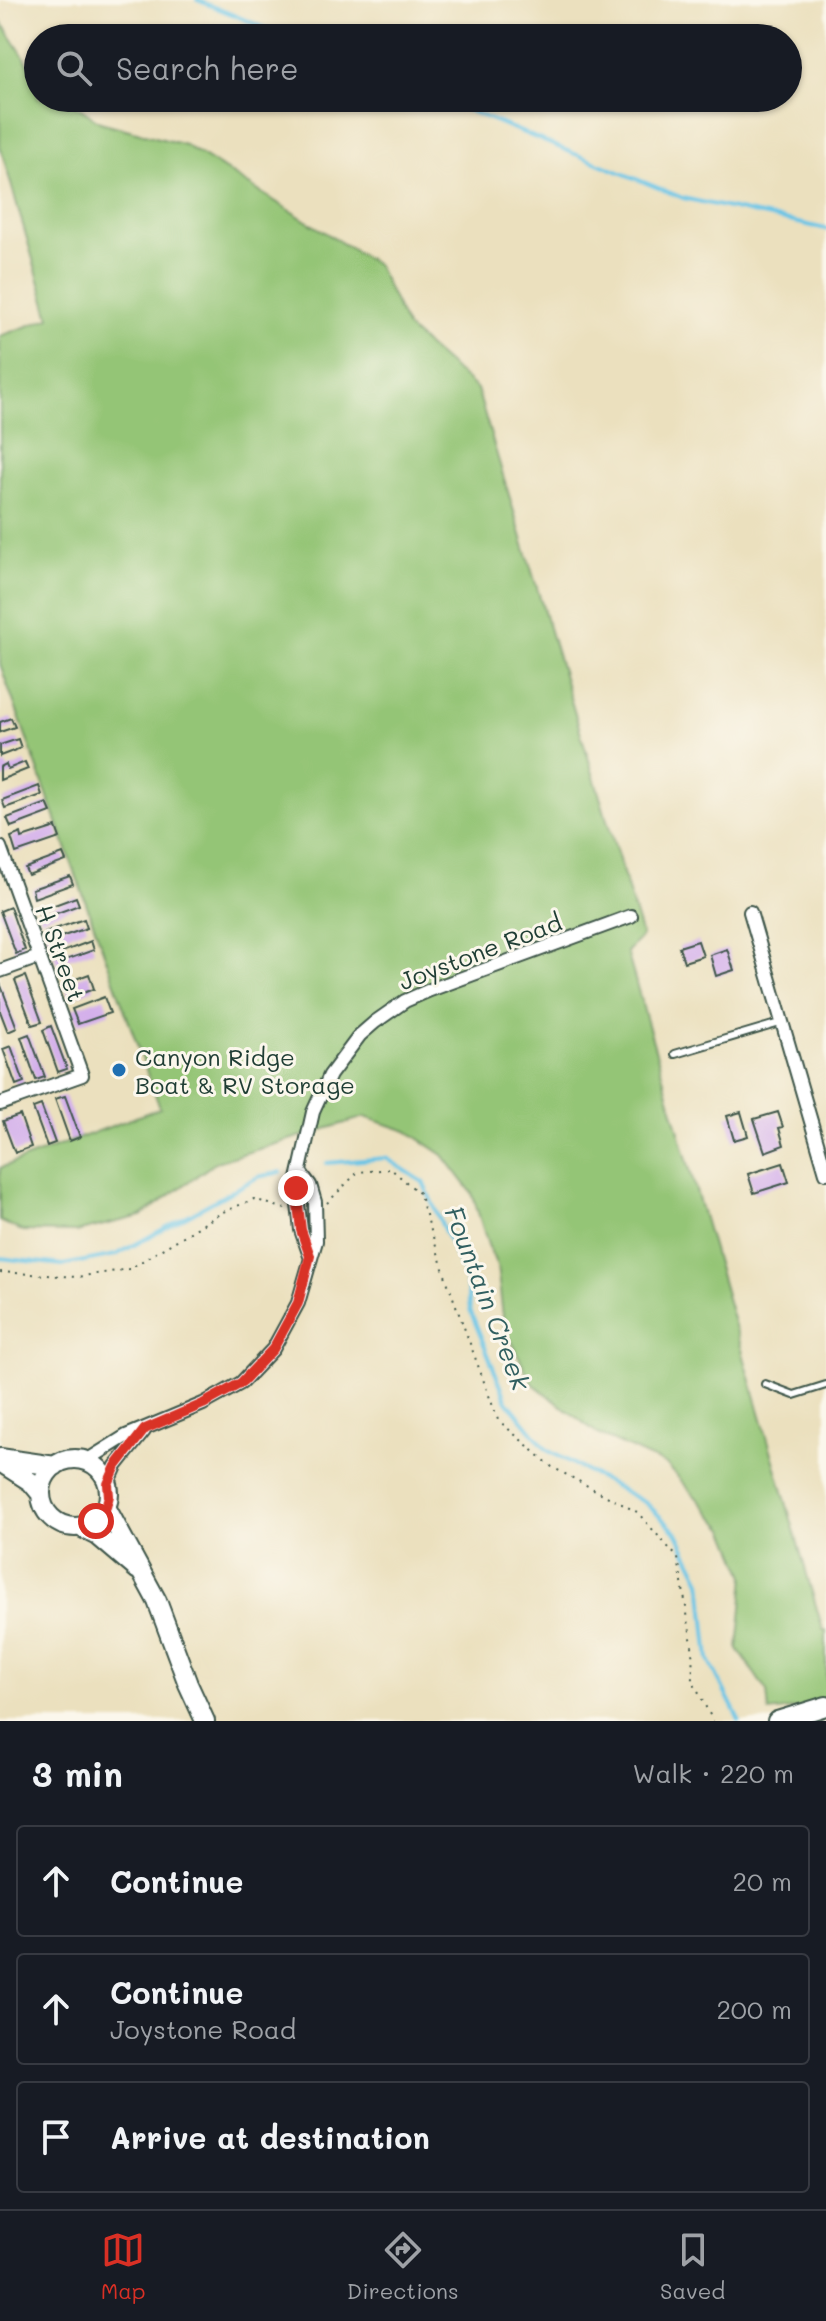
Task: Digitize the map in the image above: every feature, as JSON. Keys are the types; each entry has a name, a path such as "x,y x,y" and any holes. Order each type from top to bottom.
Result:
{"main road":[{"path":"0,1460 55,1466"},
{"path":"0,1460 31,1482 41,1494"},
{"path":"80,1527 96,1521 106,1507 108,1484 100,1470 86,1461 66,1460 46,1475 41,1494 43,1507 61,1524 80,1527 98,1536 140,1572"},
{"path":"106,1507 157,1601 205,1721"},
{"path":"777,1721 826,1706"}],"street":[{"name":"H Street","path":"0,847 82,1075 0,1104"},
{"path":"750,912 826,1173"},
{"name":"Joystone Road","path":"86,1461 126,1436 203,1404 241,1383 273,1349 298,1303 310,1256 301,1230 296,1188 313,1112 330,1075 360,1035 405,1001 430,990 631,916"},
{"path":"0,971 39,957"},
{"name":"Joystone Road","path":"108,1484 116,1466 145,1429"}],"lane":[{"path":"675,1054 783,1022"},
{"path":"765,1384 794,1395 826,1385"}],"path":[{"path":"324,1206 358,1172 391,1169 419,1193 447,1281 498,1420 552,1467 637,1512 678,1558 692,1644 693,1682 713,1721"},
{"path":"0,1272 77,1277 129,1269 223,1212 254,1199 285,1209"}],"green space":[{"path":"0,20 24,57 24,112 85,112 100,122 185,145 377,265 407,328 477,389 642,936 627,952 823,1630 826,1630 826,1705 769,1712 767,1692 738,1649 745,1576 726,1530 667,1465 598,1434 531,1382 504,1325 497,1266 472,1193 443,1155 407,1131 365,1117 216,1162 141,1216 76,1232 22,1231 0,1221 0,1168 160,1108 0,664 0,336 50,318 0,146"}],"building":[{"path":"11,718 15,727 0,732 0,722"},
{"path":"18,739 21,748 0,756 0,745"},
{"path":"25,762 28,769 0,780 0,767 6,764 8,769"},
{"path":"39,786 42,795 5,808 2,800"},
{"path":"47,803 51,812 11,827 7,818"},
{"path":"56,827 60,838 16,853 11,837 21,833 22,838"},
{"path":"63,854 66,861 28,875 25,868"},
{"path":"70,876 73,884 34,898 32,889"},
{"path":"76,897 79,905 41,919 38,911"},
{"path":"10,907 25,950 16,954 0,911"},
{"path":"84,919 87,928 49,941 46,932"},
{"path":"91,941 94,950 57,963 54,955"},
{"path":"698,941 703,956 684,962 679,947"},
{"path":"727,949 734,970 716,976 710,955"},
{"path":"89,974 94,989 70,998 65,983"},
{"path":"25,976 42,1022 32,1025 15,980"},
{"path":"0,983 17,1028 8,1032 0,1011"},
{"path":"104,997 110,1013 78,1024 72,1009"},
{"path":"51,1026 67,1069 58,1072 43,1030"},
{"path":"29,1034 45,1077 36,1080 21,1037"},
{"path":"11,1046 24,1082 16,1085 3,1049"},
{"path":"65,1096 80,1137 70,1141 55,1099"},
{"path":"41,1105 55,1143 47,1146 33,1108"},
{"path":"741,1112 748,1136 734,1140 727,1116"},
{"path":"778,1112 784,1145 765,1152 754,1119"},
{"path":"20,1115 31,1147 15,1153 3,1121"},
{"path":"783,1163 789,1182 754,1193 748,1174"}],"waterway":[{"path":"197,0 256,24"},
{"path":"472,112 683,198 826,229"},
{"name":"Fountain Creek","path":"327,1163 386,1158 423,1182 466,1279 470,1310 507,1401 547,1450 646,1503 677,1533 701,1581 709,1660 739,1720"},
{"name":"Fountain Creek","path":"0,1258 63,1265 116,1255 258,1177 281,1172"}],"place":[{"name":"Canyon Ridge Boat & RV Storage","path":"119,1070"}],"route":[{"path":"96,1521 108,1502 108,1484 116,1466 145,1429 203,1404 241,1383 273,1349 298,1303 310,1256 301,1230 296,1188"}]}
